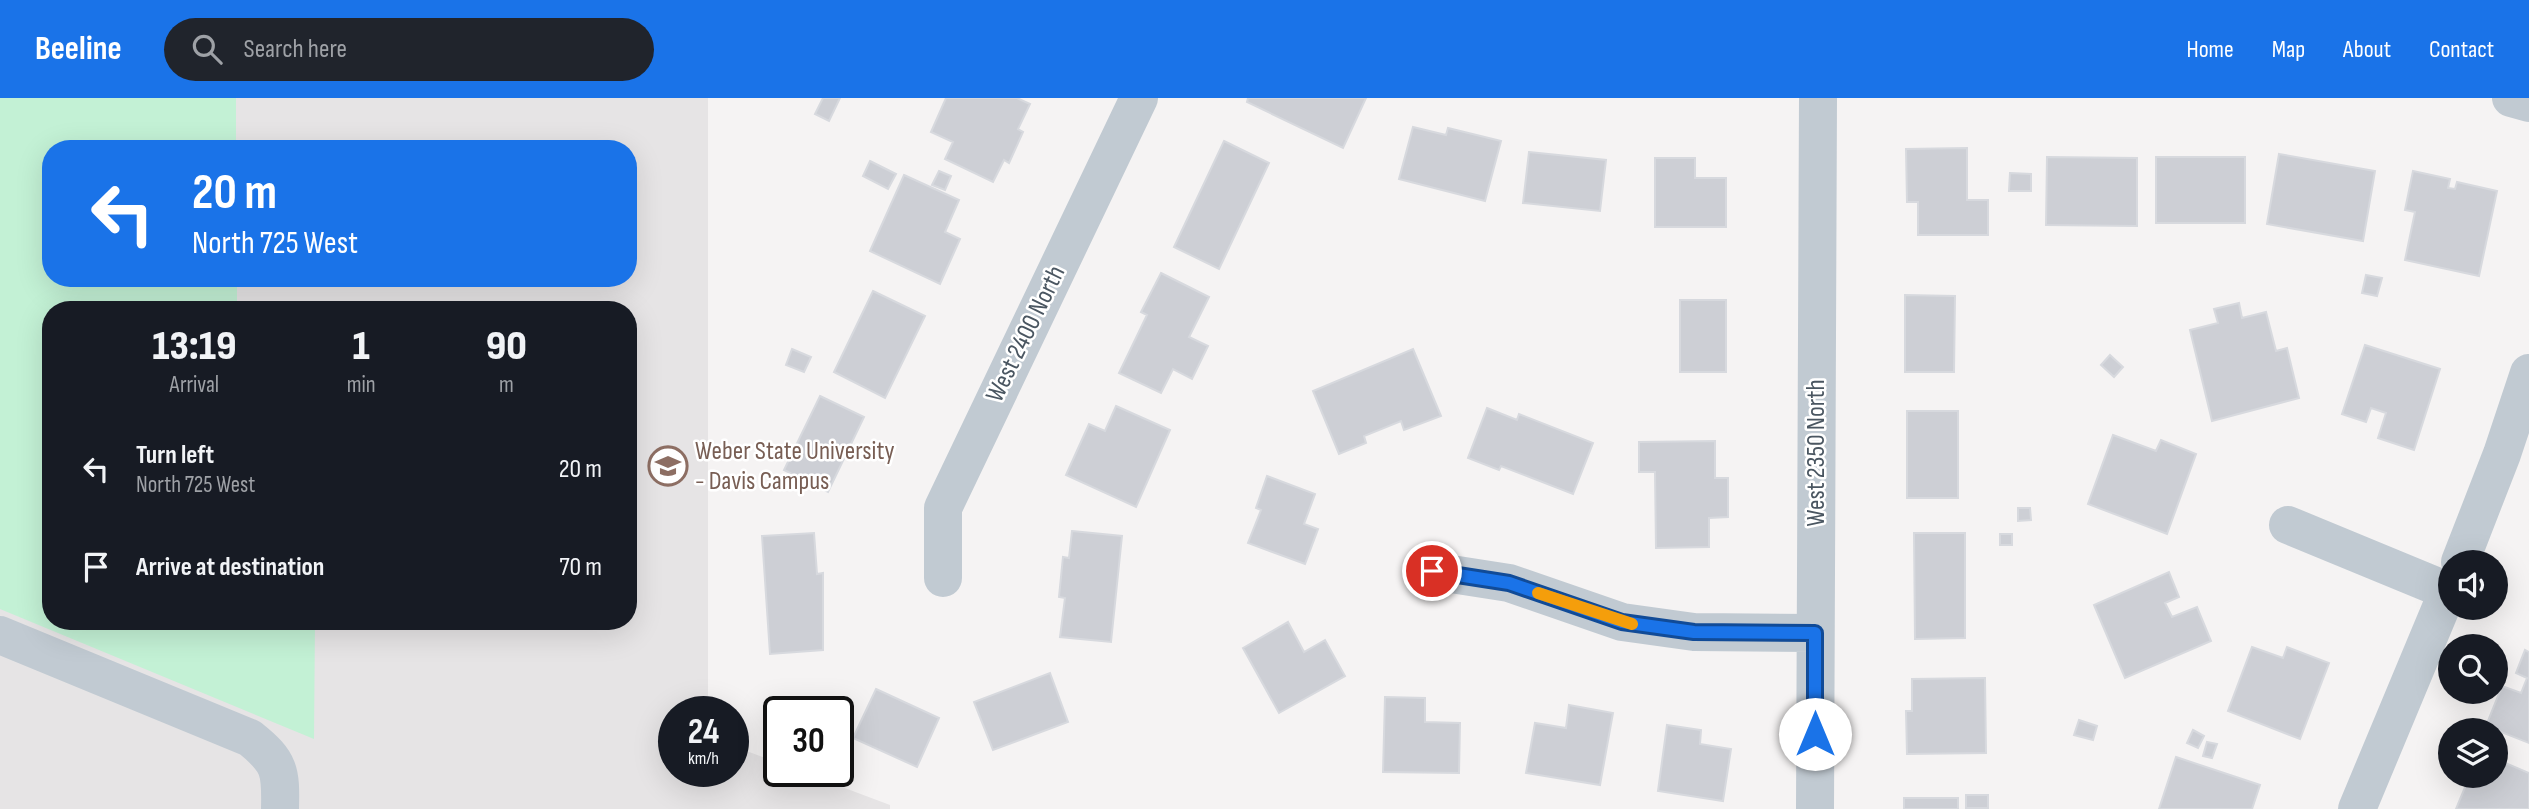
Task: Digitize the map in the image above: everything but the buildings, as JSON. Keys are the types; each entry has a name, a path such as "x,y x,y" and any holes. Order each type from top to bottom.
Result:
{"street":[{"name":"West 2400 North","path":"943,578 943,508 1139,98"},
{"name":"West 2350 North","path":"1815,809 1818,98"},
{"path":"2511,98 2529,103"},
{"path":"2465,550 2502,454 2529,373"},
{"path":"2288,525 2438,575"},
{"path":"1432,571 1509,583 1622,622 1694,632 1815,633"},
{"path":"2357,809 2438,616"},
{"path":"0,635 250,737 270,754 281,774 280,809"}],"shaded area":[{"name":"Weber State University - Davis Campus","path":"0,98 708,98 708,696 658,696 658,787 749,787 749,752 763,757 763,787 842,787 890,805 890,809 0,809"}],"green space":[{"path":"0,98 236,98 236,140 42,140 42,287 237,287 237,301 42,301 42,626 0,609"},
{"path":"51,630 315,630 314,739"}],"slow traffic":[{"path":"1538,593 1632,624"}],"place":[{"name":"Weber State University - Davis Campus","path":"668,466"}],"route":[{"path":"1432,571 1509,583 1622,622 1694,632 1815,633 1815,734"}]}
